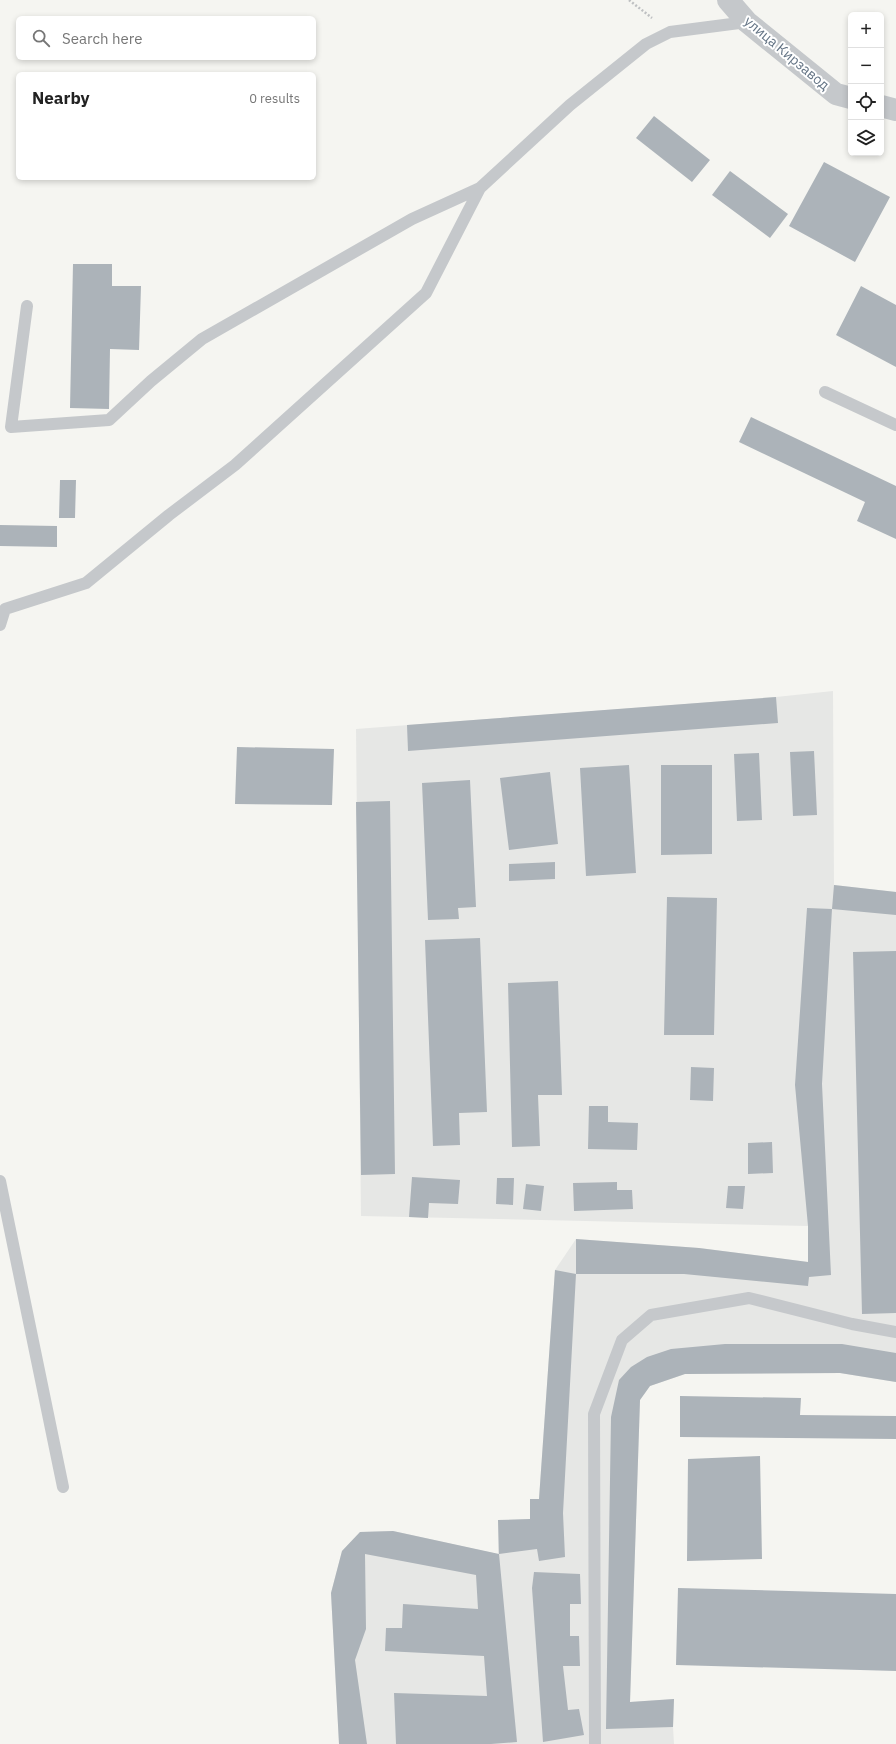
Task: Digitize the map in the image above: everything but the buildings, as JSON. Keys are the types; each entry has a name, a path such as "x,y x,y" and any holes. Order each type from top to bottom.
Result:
{"street":[{"name":"улица Кирзавод","path":"728,0 747,22 836,94 848,97"},
{"path":"884,107 896,110"}],"lane":[{"path":"27,306 11,427 109,420 150,381 202,339 412,219 480,188 570,105 646,44 670,32 747,22"},
{"path":"0,625 5,608 86,583 169,515 235,465 426,293 480,188"},
{"path":"825,392 896,425"},
{"path":"0,1181 63,1487"},
{"path":"595,1744 594,1414 622,1340 651,1315 748,1298 852,1324 896,1332"}],"path":[{"path":"629,0 670,32"}],"shaded area":[{"path":"833,691 834,885 896,892 896,1382 840,1373 685,1374 650,1386 640,1400 630,1702 674,1699 674,1744 339,1744 331,1593 342,1551 360,1532 393,1531 498,1554 498,1520 530,1519 530,1499 539,1499 555,1270 576,1239 699,1248 808,1262 808,1226 361,1216 356,729 776,697"}]}
